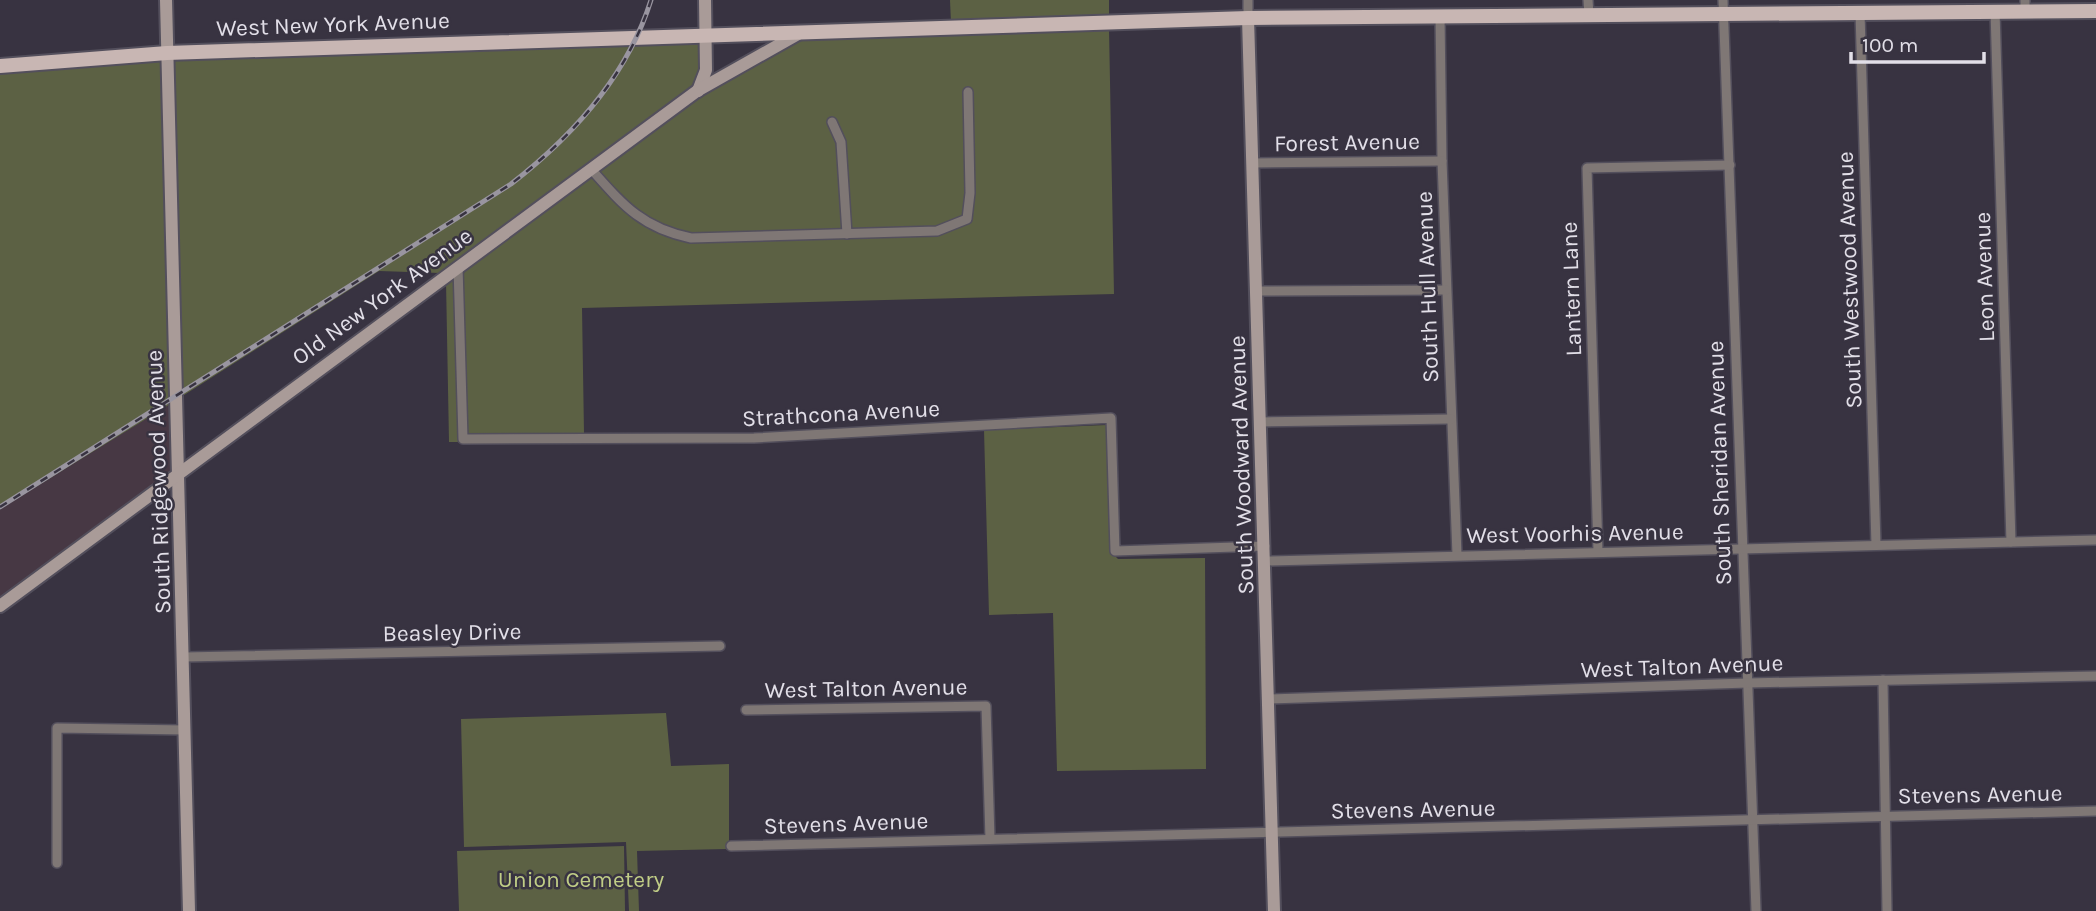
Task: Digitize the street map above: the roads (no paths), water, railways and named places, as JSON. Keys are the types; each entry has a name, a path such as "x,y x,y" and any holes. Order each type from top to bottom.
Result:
{"main road":[{"name":"West New York Avenue","path":"0,66 167,52 1248,18 1440,16 1589,7 1723,7 1860,13 1995,11 2025,6 2096,11"}],"street":[{"name":"South Ridgewood Avenue","path":"166,0 185,657 189,911"},
{"path":"697,91 705,70 705,0"},
{"path":"1248,0 1248,18"},
{"name":"South Sheridan Avenue","path":"1723,7 1756,911"},
{"name":"Leon Avenue","path":"1995,11 2011,542"},
{"name":"South Westwood Avenue","path":"1860,13 1876,545"},
{"name":"South Hull Avenue","path":"1440,16 1446,290 1457,555"},
{"name":"South Woodward Avenue","path":"1248,18 1266,561 1274,911"},
{"name":"Old New York Avenue","path":"0,606 179,471 697,91 798,34"},
{"path":"591,169 628,210 667,233 704,238 937,231 967,219 970,193 968,92"},
{"path":"832,122 841,142 847,234"},
{"name":"Forest Avenue","path":"1253,163 1442,161"},
{"name":"Lantern Lane","path":"1598,552 1587,168 1730,165"},
{"name":"Strathcona Avenue","path":"458,266 463,439 754,438 1111,418 1115,551 1265,546"},
{"path":"1257,291 1446,290"},
{"path":"1261,422 1451,419"},
{"name":"West Voorhis Avenue","path":"1266,561 2096,540"},
{"name":"Beasley Drive","path":"185,657 720,646"},
{"name":"West Talton Avenue","path":"1268,699 1747,683 2096,676"},
{"path":"1883,680 1888,911"},
{"name":"West Talton Avenue","path":"746,710 986,706 990,839"},
{"path":"57,863 57,728 185,730"},
{"name":"Stevens Avenue","path":"731,846 2096,811"}],"railway":[{"path":"0,507 511,184 556,146 595,103 628,54 651,0"}],"park label":[{"name":"Union Cemetery","path":"581,879"}]}
